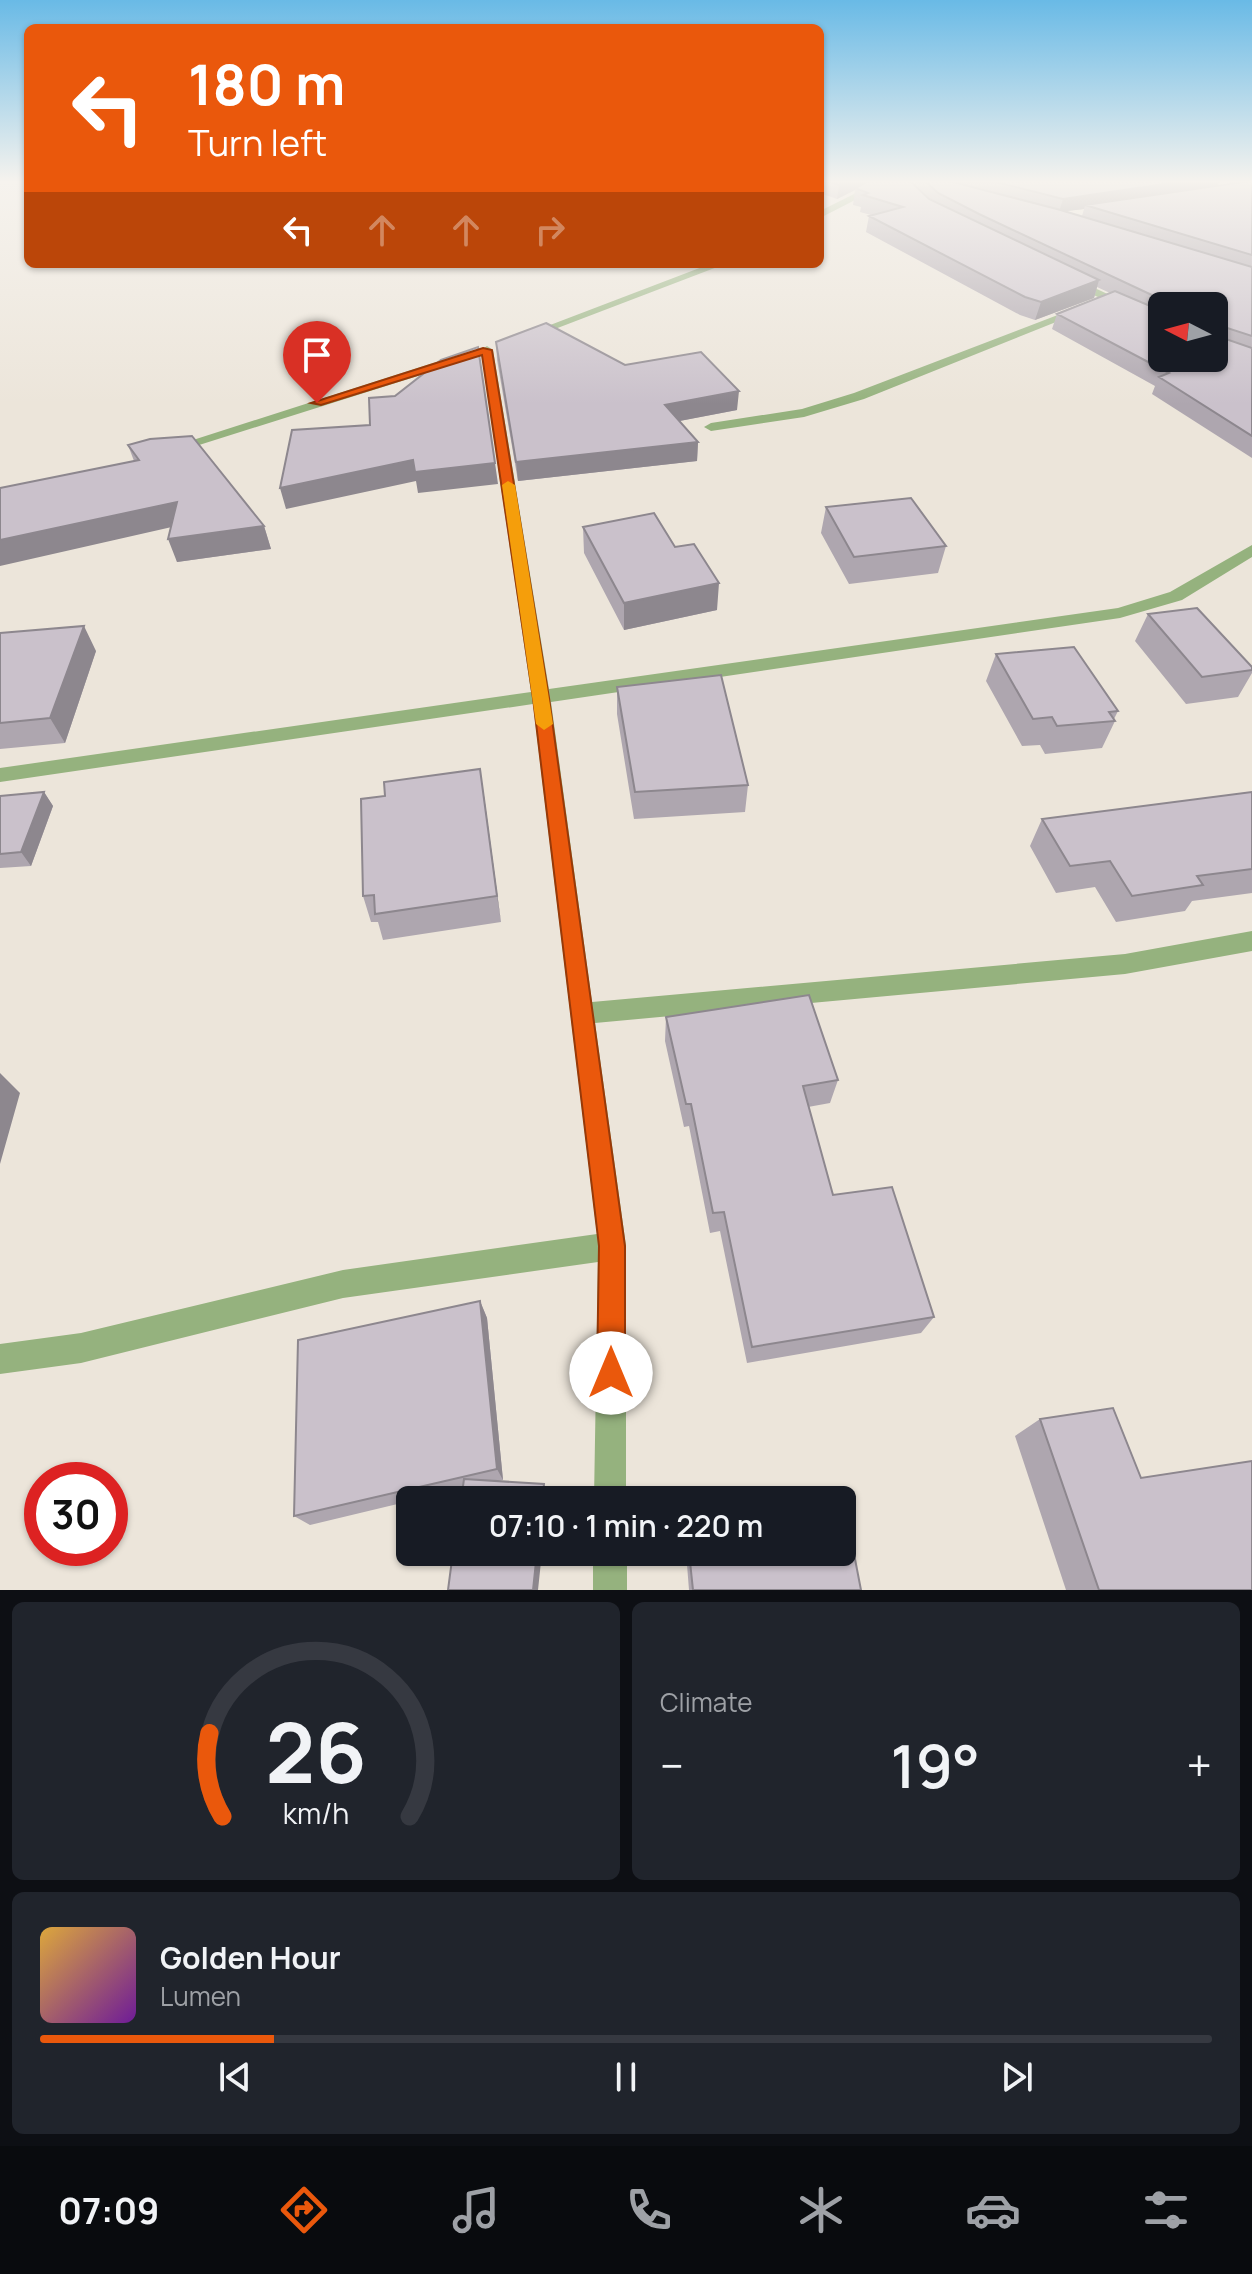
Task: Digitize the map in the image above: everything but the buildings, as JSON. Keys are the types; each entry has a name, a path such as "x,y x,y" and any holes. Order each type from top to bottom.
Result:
{"street":[{"path":"164,452 501,345 709,268"},
{"path":"1054,273 1148,317"},
{"path":"711,427 804,413 859,396 1109,299"},
{"path":"501,345 541,698 612,1246 610,1486"},
{"path":"0,775 1120,613 1176,596 1252,550"},
{"path":"584,1013 1125,964 1252,941"},
{"path":"0,1359 81,1348 343,1284 612,1246"},
{"path":"610,1566 610,1590"}],"slow traffic":[{"path":"508,485 544,724"}],"route":[{"path":"317,403 487,350 541,698 584,1013 612,1246 611,1373"}]}
